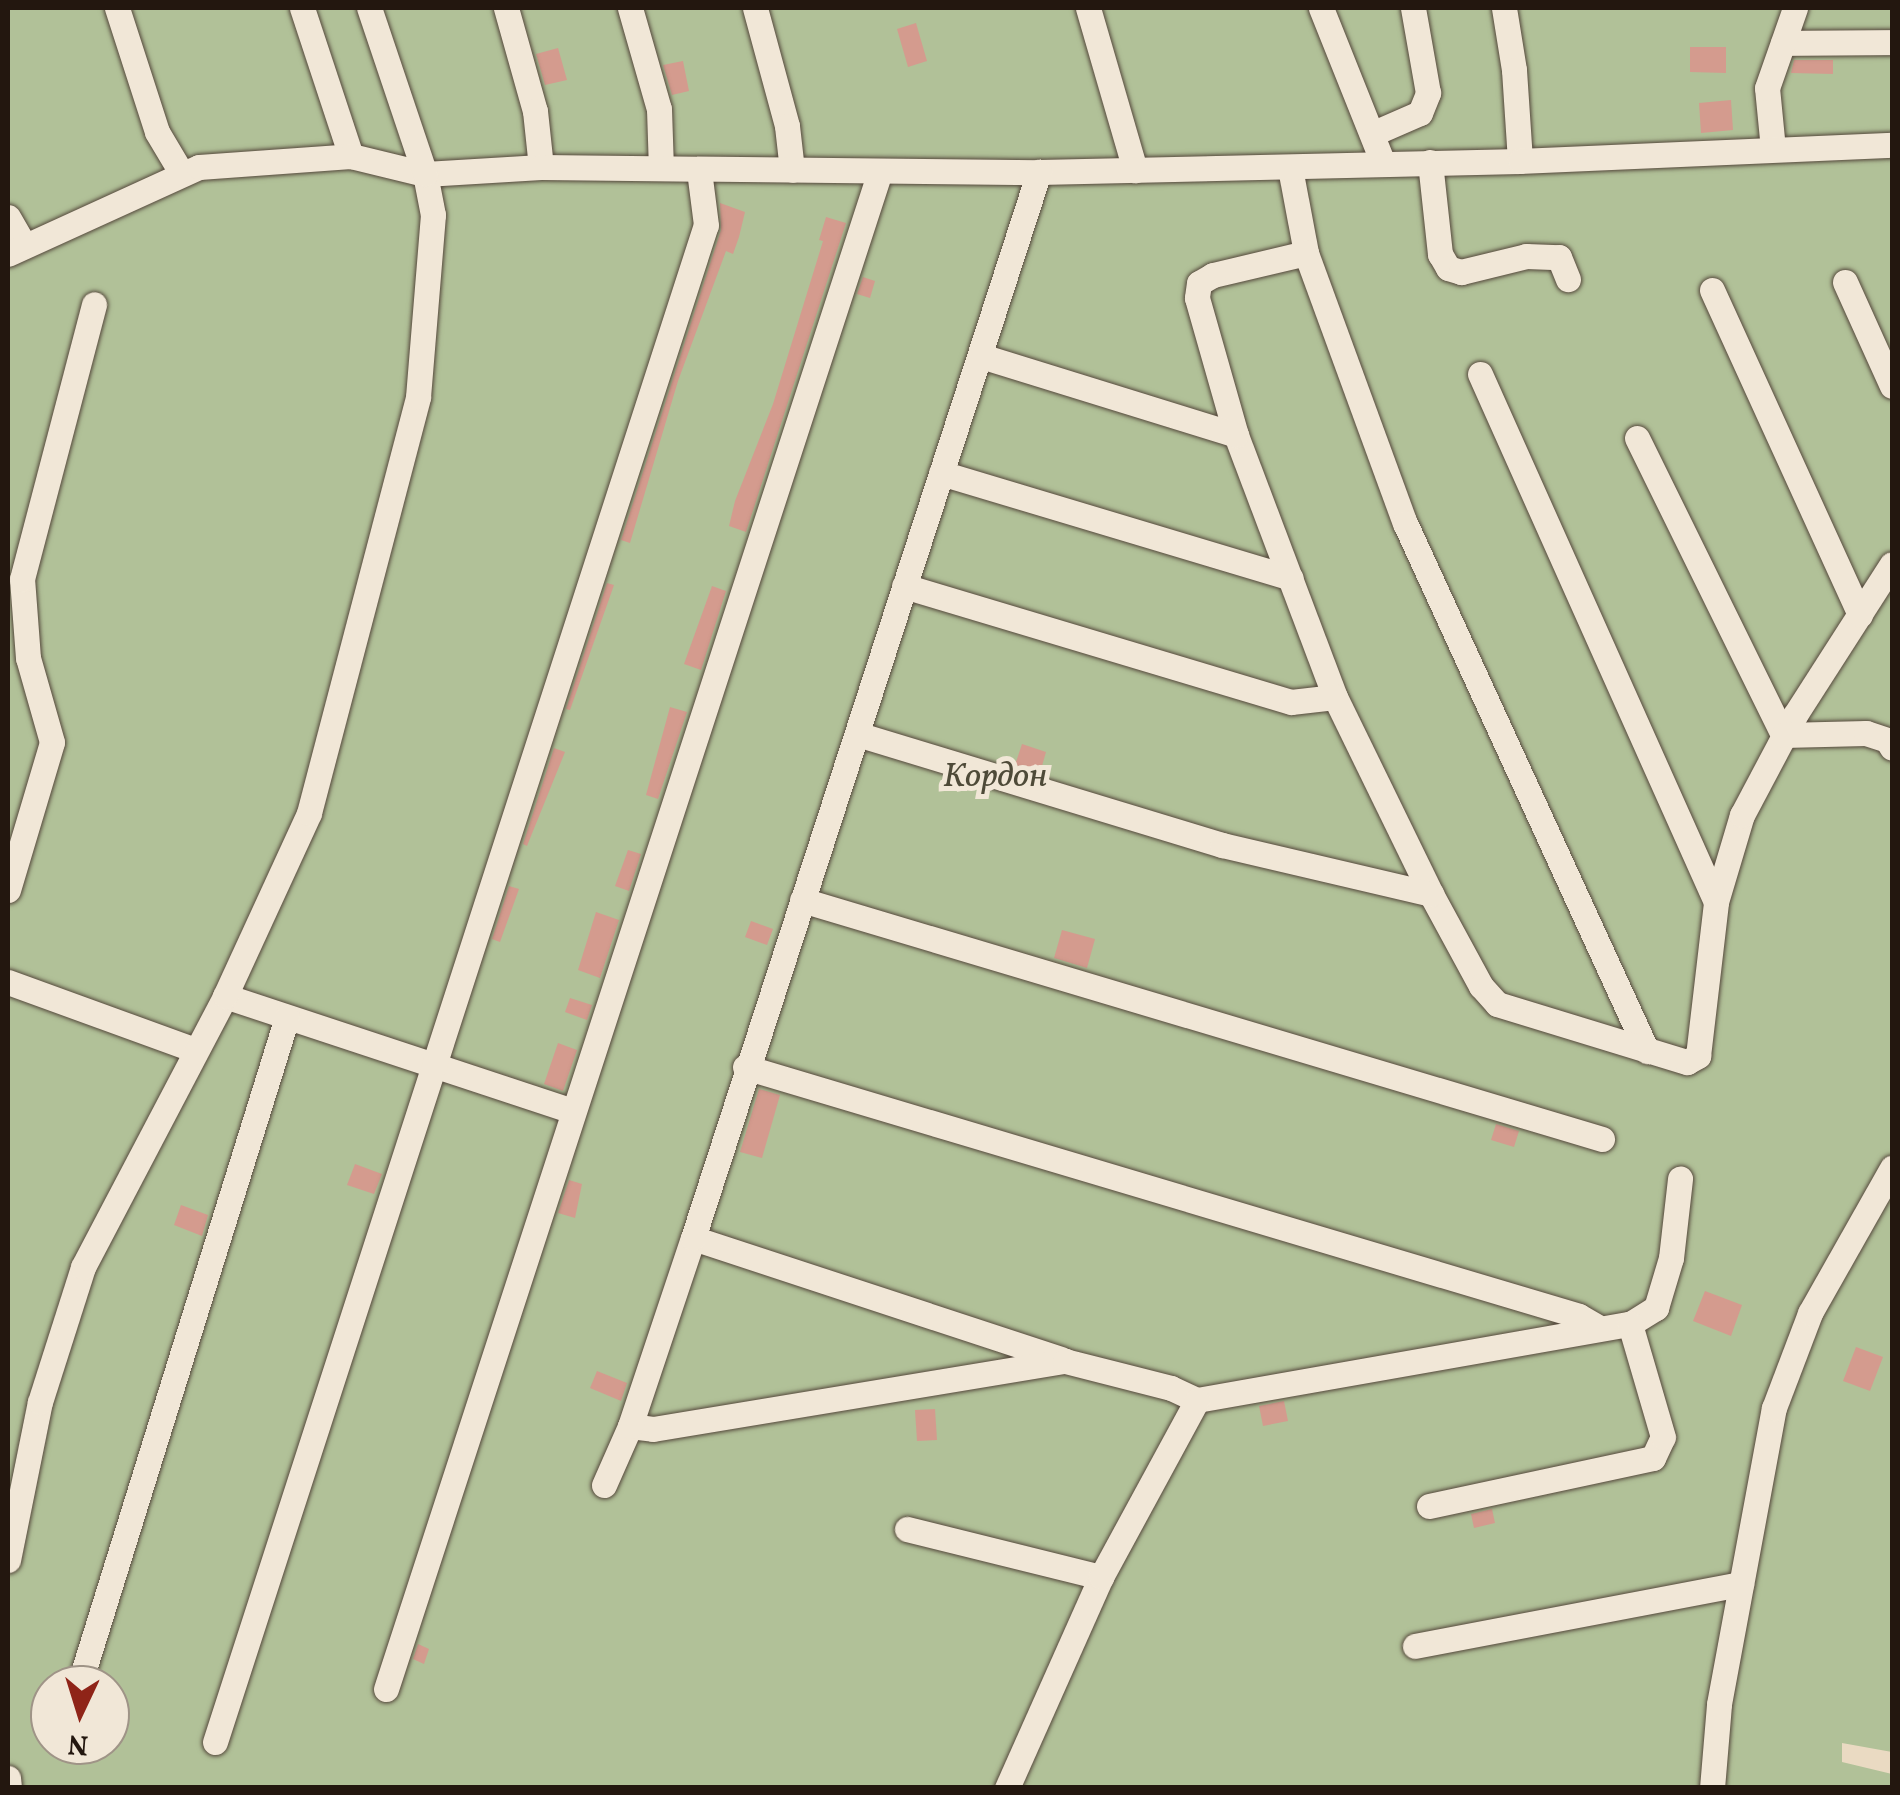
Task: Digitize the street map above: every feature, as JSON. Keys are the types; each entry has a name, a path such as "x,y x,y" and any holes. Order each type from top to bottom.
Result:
{"street":[{"path":"117,8 158,132 182,174"},
{"path":"302,8 351,156"},
{"path":"8,1560 40,1402 83,1268 225,996 310,812 418,396 433,216 425,174 368,8"},
{"path":"506,8 535,110 541,167"},
{"path":"630,8 658,109 660,168"},
{"path":"755,8 787,126 792,170"},
{"path":"1088,8 1135,170"},
{"path":"1321,8 1383,163"},
{"path":"1374,133 1420,113 1428,93 1413,8"},
{"path":"1504,8 1514,70 1520,161"},
{"path":"1773,149 1766,88 1795,8"},
{"path":"1782,43 1892,42"},
{"path":"8,216 16,249 199,167 351,156 425,174 541,167 1038,172 1520,161 1892,145"},
{"path":"1430,162 1440,254 1448,268 1461,272 1526,256 1560,256 1568,280"},
{"path":"1290,168 1306,253 1405,522 1647,1051"},
{"path":"215,1742 706,225 698,170"},
{"path":"386,1690 880,171"},
{"path":"604,1486 630,1426 1038,172"},
{"path":"1306,253 1213,275 1199,284 1196,298 1236,434 1335,697 1431,894 1481,986 1497,1004 1687,1062 1698,1056 1716,902 1742,815 1784,735 1892,564"},
{"path":"1845,282 1892,386"},
{"path":"1712,290 1860,615"},
{"path":"8,890 52,742 28,658 22,579 94,304"},
{"path":"981,356 1236,434"},
{"path":"1480,374 1716,902"},
{"path":"1638,438 1784,735"},
{"path":"941,473 1291,578"},
{"path":"904,586 1291,702 1335,697"},
{"path":"1784,735 1866,733 1892,748"},
{"path":"856,734 1222,845 1431,894"},
{"path":"802,900 1602,1139"},
{"path":"8,982 195,1050"},
{"path":"225,996 572,1111"},
{"path":"85,1665 287,1017"},
{"path":"745,1067 1578,1316 1600,1328"},
{"path":"1712,1788 1719,1704 1774,1408 1810,1312 1884,1192 1892,1168"},
{"path":"692,1238 1066,1360 1171,1388 1197,1400 1630,1324 1656,1308 1671,1258 1680,1179"},
{"path":"1429,1506 1653,1458 1663,1437 1630,1324"},
{"path":"630,1426 653,1429 1066,1360"},
{"path":"1007,1788 1101,1577 1197,1400"},
{"path":"907,1529 1101,1577"},
{"path":"1414,1646 1741,1584"},
{"path":"8,1778 9,1788"}],"green space":[{"name":"Кордон","path":"8,8 1892,8 1892,1752 1842,1743 1842,1762 1892,1774 1892,1787 8,1788"}],"building":[{"path":"916,23 927,61 908,67 897,29"},
{"path":"1690,47 1726,47 1726,73 1690,72"},
{"path":"558,48 567,80 545,85 536,54"},
{"path":"1794,60 1833,60 1833,74 1791,73"},
{"path":"683,61 689,91 672,95 663,65"},
{"path":"1731,100 1733,130 1701,133 1699,103"},
{"path":"720,203 745,212 739,237 733,254 726,251 678,381 630,543 621,540 721,230"},
{"path":"826,217 846,223 746,532 729,526 735,501 773,404 823,241 819,240"},
{"path":"863,277 875,281 870,298 857,294"},
{"path":"607,583 614,585 570,710 566,709"},
{"path":"712,586 726,591 701,670 684,664"},
{"path":"670,707 687,712 658,799 646,795"},
{"path":"1022,744 1046,752 1040,773 1015,765"},
{"path":"554,748 565,752 527,846 523,844"},
{"path":"628,850 641,854 629,891 615,886"},
{"path":"509,886 519,889 500,942 492,939"},
{"path":"596,912 619,920 600,978 578,970"},
{"path":"751,921 773,929 767,945 745,937"},
{"path":"1062,930 1095,939 1087,968 1054,958"},
{"path":"570,998 592,1005 587,1020 565,1012"},
{"path":"558,1043 577,1050 563,1091 544,1084"},
{"path":"759,1089 780,1095 762,1158 740,1152"},
{"path":"1496,1124 1519,1131 1514,1147 1491,1140"},
{"path":"355,1164 382,1174 374,1194 347,1185"},
{"path":"569,1180 582,1184 575,1218 558,1213"},
{"path":"181,1205 208,1215 202,1236 174,1225"},
{"path":"1705,1291 1742,1305 1731,1336 1693,1321"},
{"path":"1856,1347 1883,1357 1870,1391 1843,1381"},
{"path":"597,1371 627,1383 621,1401 590,1388"},
{"path":"1284,1401 1288,1421 1263,1426 1259,1406"},
{"path":"935,1409 937,1440 917,1441 915,1410"},
{"path":"1492,1509 1495,1523 1474,1528 1471,1514"},
{"path":"418,1644 429,1649 424,1664 413,1659"}]}
